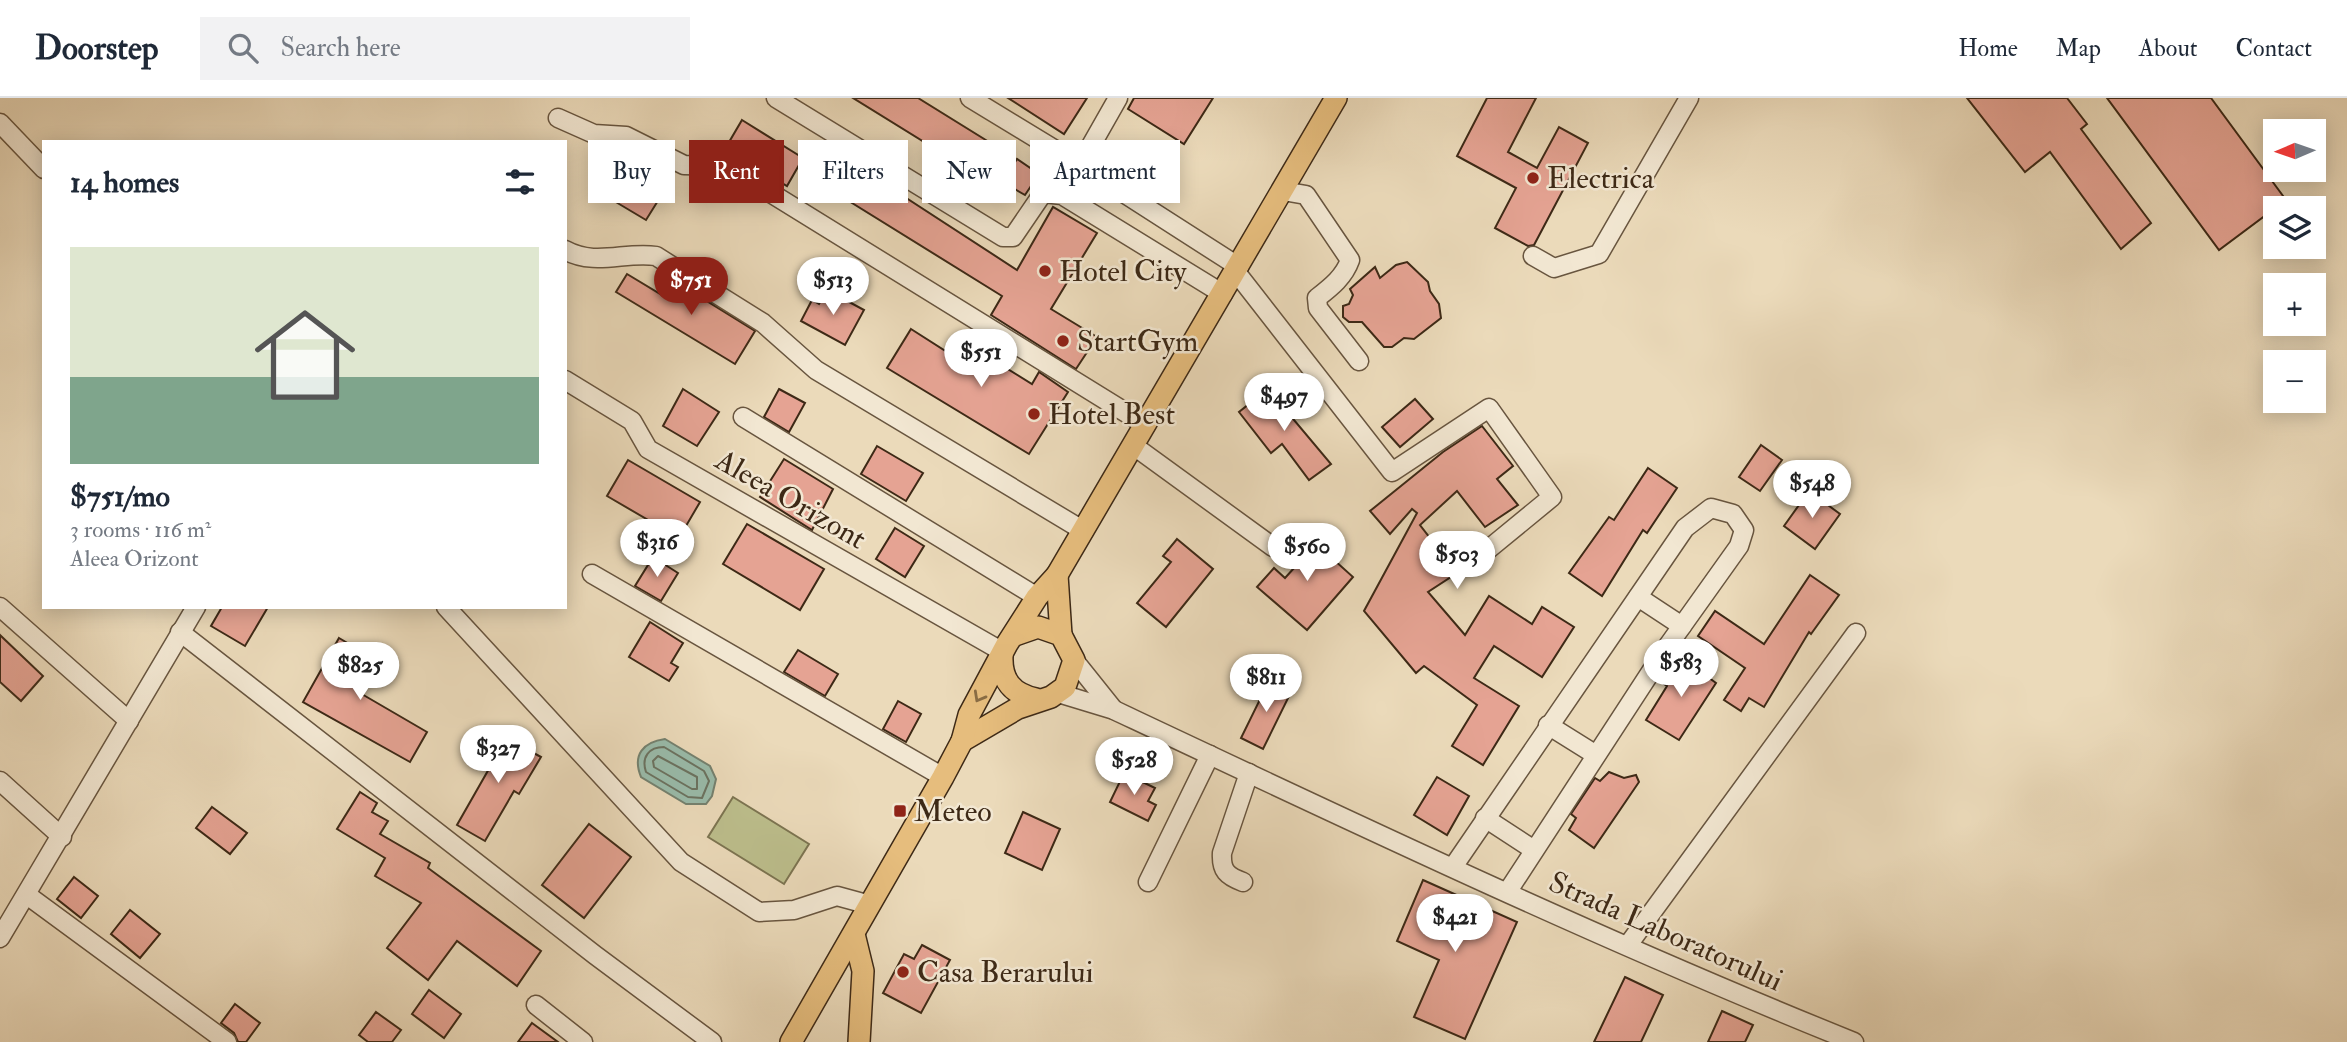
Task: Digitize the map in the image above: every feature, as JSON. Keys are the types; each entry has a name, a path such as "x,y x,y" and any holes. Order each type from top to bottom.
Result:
{"main road":[{"path":"791,1042 943,777 962,741 969,715 1007,647 1037,597 1057,575 1084,531 1335,99"},
{"path":"962,741 1036,699 1058,693 1070,679 1074,660 1061,635 1057,575"},
{"path":"1007,647 1038,626 1061,635"},
{"path":"1007,647 1006,680 1024,696 1036,699"},
{"path":"854,934 863,971 859,1042"}],"street":[{"path":"776,98 1003,237 1013,237 1042,193 1062,195 1223,294"},
{"path":"970,98 1039,140"},
{"path":"1094,140 1118,98"},
{"path":"1533,256 1553,268 1598,254 1689,98"},
{"path":"558,118 594,134 626,136 684,165 727,166 1146,425"},
{"path":"0,123 42,167"},
{"path":"1283,191 1306,195 1350,260 1346,270 1335,283 1317,298 1318,309 1359,361"},
{"path":"1137,203 1237,270 1392,472 1489,408 1552,497 1485,552"},
{"path":"567,251 597,260 637,253 656,256 763,323 816,370 1084,531"},
{"name":"Aleea Orizont","path":"567,381 632,421 648,449 1007,647"},
{"path":"743,417 1037,597"},
{"path":"1134,446 1273,547"},
{"path":"1453,867 1685,528 1711,508 1733,514 1744,530 1739,546 1682,626 1508,891"},
{"path":"592,574 943,777"},
{"path":"1637,597 1682,626"},
{"path":"0,607 130,721"},
{"path":"0,938 62,837 194,609"},
{"path":"448,609 681,862 759,912 794,910 837,896 870,905"},
{"path":"180,632 595,955 712,1042"},
{"path":"1628,945 1856,633"},
{"path":"1074,660 1114,710"},
{"name":"Strada Laboratorului","path":"1058,693 1114,710 1453,867 1854,1042"},
{"path":"1549,725 1597,755"},
{"path":"1148,882 1210,755"},
{"path":"1243,882 1228,876 1222,866 1222,853 1249,773"},
{"path":"0,781 62,837"},
{"path":"1485,818 1534,850"},
{"path":"27,895 227,1042"},
{"path":"536,1005 583,1042"}],"green space":[{"path":"733,797 809,844 784,884 708,837"}],"water":[{"path":"665,739 710,766 716,779 712,796 706,804 686,804 641,777 638,762 641,751 651,743"}],"building":[{"path":"853,98 918,98 986,140 922,141"},
{"path":"1008,98 1087,98 1064,134"},
{"path":"1134,98 1213,98 1184,144 1128,109"},
{"name":"Electrica","path":"1487,98 1536,98 1508,152 1537,168 1559,127 1588,143 1534,245 1528,246 1495,228 1516,188 1457,156"},
{"path":"1967,98 2067,98 2087,124 2081,129 2151,223 2121,249 2050,152 2025,172"},
{"path":"2107,98 2211,98 2263,169 2263,182 2273,182 2283,196 2263,196 2263,217 2219,250"},
{"path":"742,120 774,140 730,140"},
{"path":"784,146 798,155 798,167 787,186 784,184"},
{"path":"1017,159 1030,168 1030,188 1025,195 1016,190"},
{"path":"908,199 1017,270 1053,207 1097,233 1051,309 1097,337 1076,369 991,315 1002,296 852,203 908,203"},
{"path":"617,203 657,203 646,220"},
{"path":"1407,262 1428,282 1430,291 1439,304 1441,318 1414,339 1404,338 1392,347 1384,347 1362,322 1349,322 1343,317 1343,306 1349,304 1353,295 1350,289 1375,267 1380,278 1396,265"},
{"path":"627,274 662,295 671,279 755,331 735,364 616,292"},
{"path":"827,290 864,310 845,345 801,321 812,300 819,304"},
{"path":"911,329 955,357 964,342 1032,384 1039,372 1068,392 1029,454 887,368"},
{"path":"683,389 719,412 697,446 663,426"},
{"path":"779,389 805,403 789,432 764,417"},
{"path":"1268,389 1331,464 1309,480 1282,444 1271,453 1239,412"},
{"path":"1415,399 1433,419 1400,447 1382,427"},
{"path":"1482,426 1513,466 1497,479 1518,505 1485,527 1457,491 1420,525 1457,573 1428,592 1465,635 1489,596 1532,624 1542,607 1574,627 1542,677 1494,646 1474,678 1519,706 1483,765 1452,746 1477,705 1424,666 1416,673 1364,611 1417,513 1412,509 1390,534 1370,511 1443,452"},
{"path":"1761,445 1782,460 1760,491 1739,477"},
{"path":"877,446 923,473 906,501 861,474"},
{"path":"784,459 833,489 812,530 760,497"},
{"path":"628,460 700,502 679,538 607,496"},
{"path":"1648,468 1677,488 1647,533 1643,530 1602,596 1569,573 1609,517 1614,520"},
{"path":"1809,491 1840,514 1815,549 1784,526"},
{"path":"747,524 824,569 800,610 723,564"},
{"path":"895,528 924,546 905,577 876,559"},
{"path":"1303,532 1353,577 1307,630 1257,587 1274,568 1285,578 1304,557 1291,546"},
{"path":"1177,539 1213,569 1166,627 1137,603 1171,562 1163,556"},
{"path":"653,557 678,573 661,601 635,586"},
{"path":"1810,575 1839,595 1811,634 1809,632 1764,707 1749,698 1741,711 1724,700 1745,668 1698,636 1715,611 1764,644"},
{"path":"221,609 267,609 245,646 211,626"},
{"path":"650,622 683,643 671,663 678,667 669,681 629,657"},
{"path":"0,635 43,676 21,701 0,682"},
{"path":"339,638 378,661 360,693 427,732 410,762 303,702"},
{"path":"798,650 838,674 825,696 784,672"},
{"path":"1682,658 1716,683 1679,740 1646,720 1667,686 1664,684"},
{"path":"1270,679 1292,690 1263,749 1241,738"},
{"path":"898,701 921,714 906,742 883,729"},
{"path":"497,733 541,757 519,794 514,791 485,841 457,825 490,767 480,761"},
{"path":"1609,772 1624,778 1636,775 1639,782 1594,848 1569,830 1576,818 1571,814 1595,778 1600,781"},
{"path":"1124,773 1155,788 1148,801 1156,805 1148,821 1110,802"},
{"path":"1437,777 1469,796 1447,835 1414,815"},
{"path":"360,792 377,803 372,812 388,821 380,834 430,863 428,868 541,951 517,986 457,941 428,980 387,948 421,903 375,876 385,858 337,829"},
{"path":"212,807 247,833 230,854 196,828"},
{"path":"1023,812 1060,829 1042,870 1005,853"},
{"path":"589,824 631,857 584,918 542,885"},
{"path":"74,877 98,896 81,918 57,899"},
{"path":"1423,880 1517,922 1465,1039 1414,1017 1439,960 1397,941"},
{"path":"130,910 160,934 140,958 111,934"},
{"path":"922,945 950,960 921,1013 883,993 904,954 914,959"},
{"path":"1625,977 1663,995 1641,1042 1594,1042"},
{"path":"429,990 461,1014 444,1038 412,1014"},
{"path":"235,1004 260,1023 246,1042 238,1042 234,1033 221,1023"},
{"path":"1722,1011 1753,1025 1745,1042 1708,1042"},
{"path":"376,1012 401,1030 392,1042 368,1042 359,1035"},
{"path":"532,1023 558,1042 518,1042"}],"place":[{"name":"Electrica","path":"1533,178"},
{"name":"Hotel City","path":"1045,271"},
{"name":"StartGym","path":"1063,341"},
{"name":"Hotel Best","path":"1034,414"},
{"name":"Meteo","path":"900,811"},
{"name":"Casa Berarului","path":"903,972"}]}
